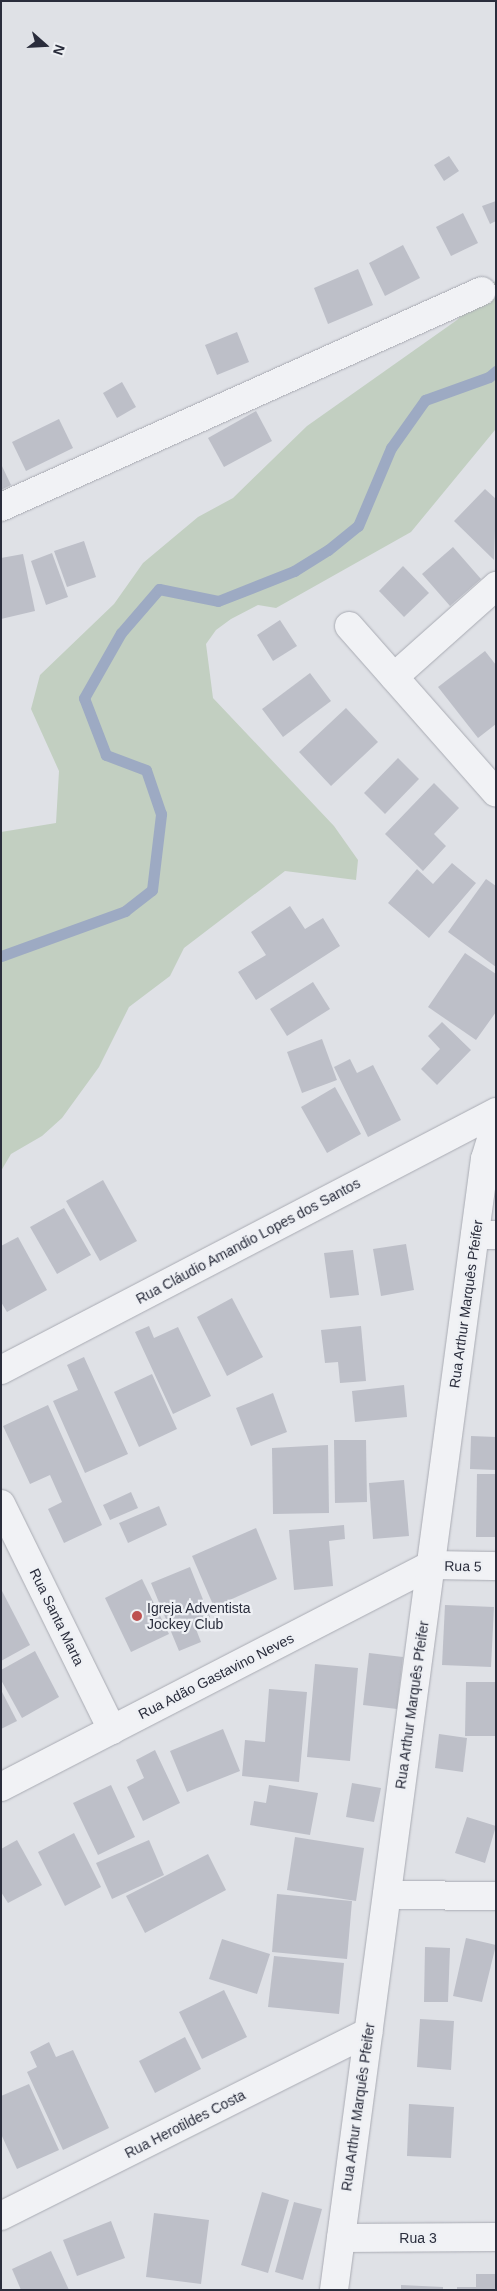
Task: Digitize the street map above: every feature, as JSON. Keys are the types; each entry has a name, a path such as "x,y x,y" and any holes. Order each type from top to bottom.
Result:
{"street":[{"path":"1,507 482,291"},
{"path":"394,677 496,586"},
{"path":"349,626 496,793"},
{"name":"Rua Cláudio Amandio Lopes dos Santos","path":"1,1370 496,1112"},
{"name":"Rua Arthur Marquês Pfeifer","path":"334,2290 431,1565 485,1235 485,1159 496,1122"},
{"name":"Rua Santa Marta","path":"1,1504 112,1730"},
{"name":"Rua 5","path":"431,1565 496,1566"},
{"name":"Rua Adão Gastavino Neves","path":"1,1787 431,1565"},
{"path":"387,1895 496,1896"},
{"name":"Rua Herotildes Costa","path":"1,2216 368,2032"},
{"name":"Rua 3","path":"340,2238 496,2237"}],"green space":[{"path":"496,280 495,430 411,532 276,608 258,605 231,619 216,630 206,644 213,698 334,826 358,860 356,880 285,871 184,948 170,976 129,1007 99,1067 62,1118 42,1136 11,1154 1,1171 1,832 56,823 59,771 31,709 40,675 114,604 143,563 198,517 233,498 307,426 457,320"}],"building":[{"path":"449,156 459,171 444,181 434,165"},
{"path":"496,201 496,221 490,224 482,206"},
{"path":"463,213 478,243 451,256 436,227"},
{"path":"403,245 420,278 385,296 369,263"},
{"path":"358,269 373,305 328,324 314,288"},
{"path":"237,332 249,362 217,375 205,345"},
{"path":"122,382 136,407 117,418 103,393"},
{"path":"256,411 272,441 224,467 208,438"},
{"path":"59,419 73,448 26,471 12,442"},
{"path":"1,464 11,485 1,490"},
{"path":"485,489 496,499 494,560 454,521"},
{"path":"84,541 96,577 67,587 54,551"},
{"path":"453,547 481,579 450,606 422,574"},
{"path":"52,553 68,597 46,605 31,561"},
{"path":"23,554 35,611 1,619 1,558"},
{"path":"403,566 429,593 404,617 379,591"},
{"path":"280,620 297,646 273,661 257,635"},
{"path":"485,651 496,665 496,724 478,738 438,687"},
{"path":"310,673 331,701 283,737 262,709"},
{"path":"346,708 378,742 331,786 299,752"},
{"path":"398,758 419,779 385,814 364,793"},
{"path":"434,783 459,808 434,834 446,846 423,871 385,834"},
{"path":"452,863 476,883 429,938 388,903 417,869 433,884"},
{"path":"486,879 496,886 496,967 448,932"},
{"path":"290,906 305,929 323,918 340,946 256,1000 238,972 266,955 251,932"},
{"path":"465,953 496,974 496,1012 476,1040 428,1007"},
{"path":"313,982 330,1009 287,1036 270,1009"},
{"path":"442,1022 471,1050 437,1085 421,1069 440,1049 428,1036"},
{"path":"322,1039 337,1080 302,1093 287,1052"},
{"path":"350,1059 357,1073 373,1065 401,1120 368,1137 334,1067"},
{"path":"335,1087 361,1134 327,1153 301,1107"},
{"path":"103,1180 137,1241 100,1261 66,1201"},
{"path":"64,1208 91,1255 57,1274 30,1227"},
{"path":"18,1237 47,1290 7,1312 1,1302 1,1246"},
{"path":"406,1244 414,1290 381,1296 373,1249"},
{"path":"353,1250 359,1295 330,1298 324,1253"},
{"path":"232,1298 263,1357 227,1376 197,1317"},
{"path":"149,1326 154,1338 178,1327 211,1396 173,1414 135,1332"},
{"path":"361,1326 366,1381 340,1383 338,1362 325,1363 321,1330"},
{"path":"84,1357 128,1454 85,1473 53,1401 78,1390 67,1365"},
{"path":"152,1374 177,1429 139,1447 114,1392"},
{"path":"404,1385 407,1417 355,1422 352,1391"},
{"path":"273,1393 287,1432 251,1446 236,1408"},
{"path":"48,1405 102,1525 64,1543 48,1509 62,1502 50,1475 30,1484 3,1426"},
{"path":"471,1436 496,1437 496,1470 470,1469"},
{"path":"334,1440 366,1440 367,1502 335,1503"},
{"path":"328,1445 329,1513 273,1514 272,1448"},
{"path":"477,1474 496,1474 496,1537 476,1537"},
{"path":"404,1480 409,1536 373,1539 369,1483"},
{"path":"131,1492 138,1508 110,1520 103,1505"},
{"path":"159,1506 167,1525 128,1543 119,1523"},
{"path":"344,1525 345,1539 329,1541 333,1586 294,1590 289,1530"},
{"path":"256,1528 277,1579 214,1607 192,1556"},
{"path":"190,1567 210,1617 194,1624 201,1642 179,1651 151,1583"},
{"name":"Igreja Adventista Jockey Club","path":"142,1579 169,1634 131,1652 105,1598"},
{"path":"1,1589 30,1645 1,1661"},
{"path":"445,1605 494,1607 491,1667 442,1665"},
{"path":"35,1651 59,1697 22,1718 1,1680 1,1670"},
{"path":"369,1653 403,1657 397,1709 363,1705"},
{"path":"315,1664 358,1668 350,1761 307,1757"},
{"path":"466,1682 496,1682 496,1736 465,1736"},
{"path":"269,1689 307,1692 299,1782 242,1776 245,1740 265,1742"},
{"path":"1,1690 17,1721 1,1729"},
{"path":"223,1729 240,1771 187,1792 170,1751"},
{"path":"439,1734 467,1738 463,1772 435,1768"},
{"path":"155,1750 180,1803 143,1821 127,1787 144,1778 136,1760"},
{"path":"352,1783 381,1788 374,1822 346,1817"},
{"path":"111,1785 135,1837 98,1855 73,1803"},
{"path":"269,1785 318,1793 310,1835 250,1825 254,1801 266,1803"},
{"path":"467,1817 496,1826 485,1863 455,1853"},
{"path":"74,1833 101,1887 65,1906 38,1852"},
{"path":"295,1837 364,1848 356,1901 287,1890"},
{"path":"17,1840 42,1885 8,1903 1,1892 1,1849"},
{"path":"149,1840 164,1875 112,1899 96,1863"},
{"path":"208,1854 226,1890 145,1933 126,1896"},
{"path":"277,1894 352,1901 347,1959 272,1952"},
{"path":"466,1938 496,1945 482,2002 453,1996"},
{"path":"222,1939 270,1954 257,1994 209,1979"},
{"path":"425,1947 450,1948 448,2002 424,2002"},
{"path":"274,1956 344,1963 339,2014 268,2007"},
{"path":"224,1990 247,2037 202,2059 179,2012"},
{"path":"420,2019 454,2021 451,2070 417,2067"},
{"path":"185,2037 201,2069 155,2093 139,2061"},
{"path":"49,2042 56,2057 73,2050 109,2128 63,2150 27,2072 37,2067 30,2052"},
{"path":"29,2084 59,2150 17,2169 1,2134 1,2096"},
{"path":"409,2104 454,2107 451,2158 407,2156"},
{"path":"262,2192 289,2200 268,2273 241,2265"},
{"path":"294,2202 322,2209 303,2280 275,2272"},
{"path":"154,2213 209,2220 201,2284 146,2277"},
{"path":"111,2221 125,2258 77,2276 63,2240"},
{"path":"51,2251 69,2290 21,2290 12,2269"},
{"path":"476,2274 496,2274 496,2290 457,2290 457,2287 476,2287"},
{"path":"401,2285 443,2287 443,2290 401,2290"}],"waterway":[{"path":"1,956 125,911 152,890 161,814 146,770 106,755 84,698 121,633 159,589 218,601 294,571 328,550 358,526 391,448 425,400 489,377 496,371"}],"place":[{"name":"Igreja Adventista Jockey Club","path":"137,1616"}]}
